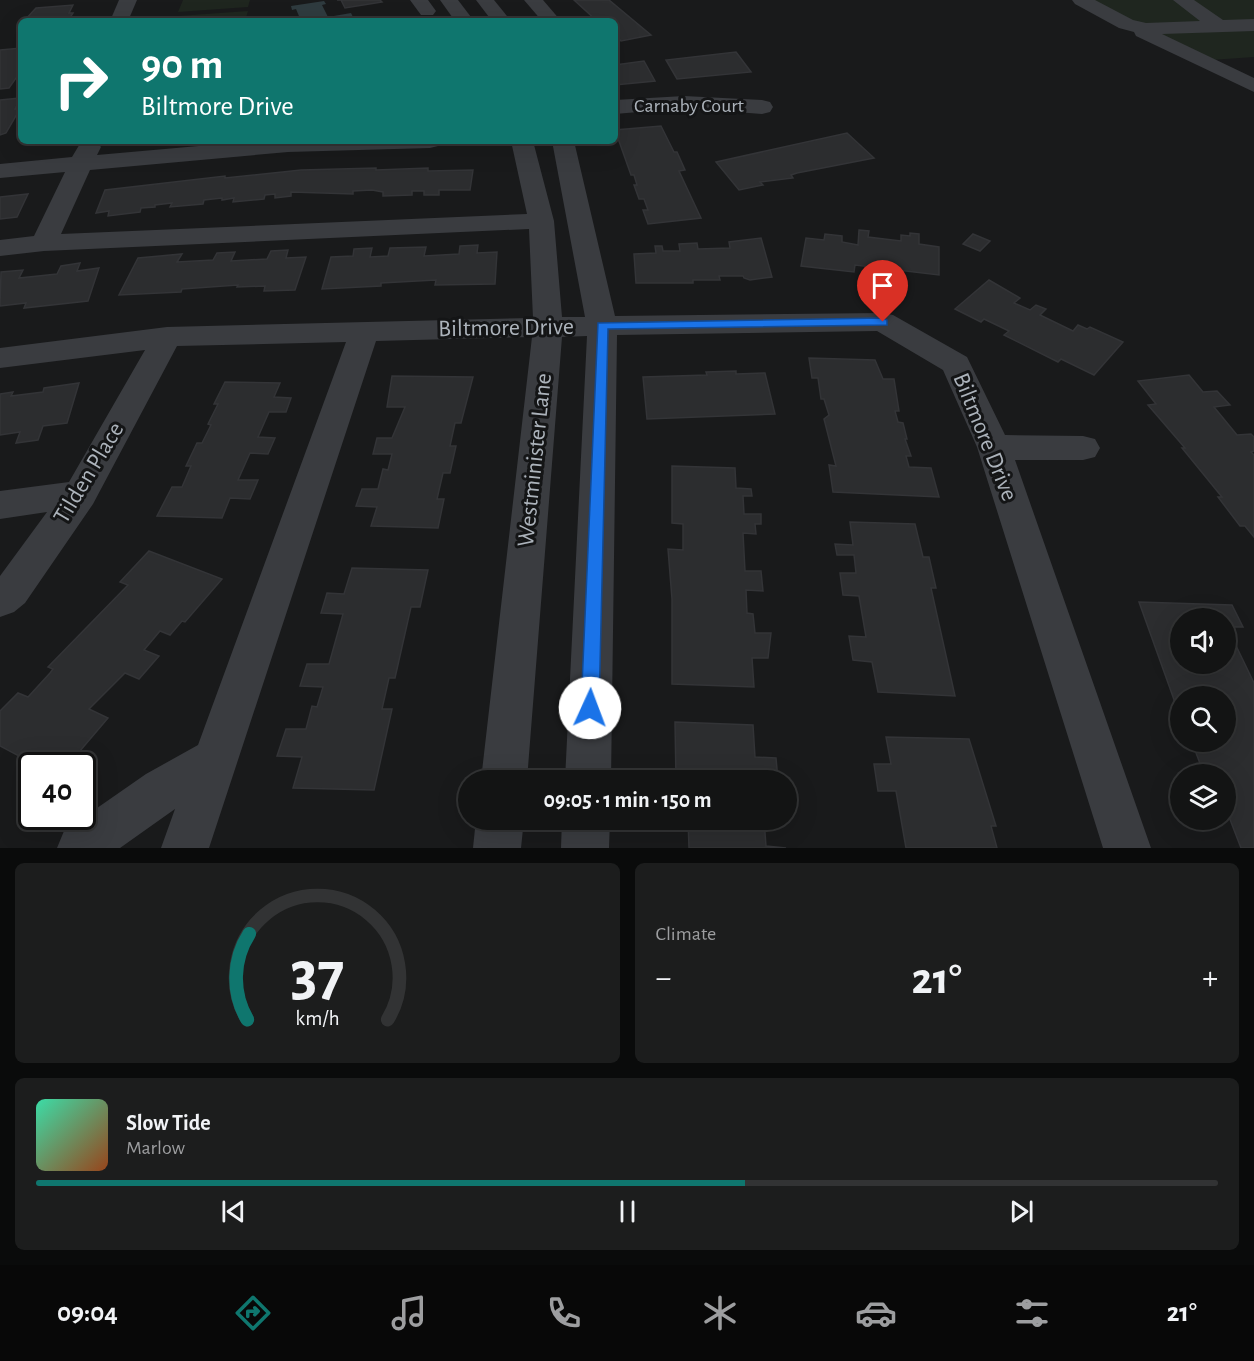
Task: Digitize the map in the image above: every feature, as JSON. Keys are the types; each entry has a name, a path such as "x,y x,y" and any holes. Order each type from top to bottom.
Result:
{"street":[{"path":"120,18 128,0"},
{"path":"449,0 463,18"},
{"path":"485,0 500,18"},
{"path":"533,0 549,18"},
{"path":"1081,0 1254,86"},
{"path":"1182,0 1220,27"},
{"path":"1131,26 1160,30 1254,25"},
{"name":"Carnaby Court","path":"618,107 684,102 762,107"},
{"path":"44,243 90,144"},
{"path":"0,171 279,144"},
{"name":"Westminister Lane","path":"505,770 548,327 541,221 523,144"},
{"path":"565,144 602,326 588,770"},
{"path":"0,248 44,243 541,221"},
{"name":"Biltmore Drive","path":"0,358 167,338 365,331 883,322 956,363 994,447 1127,848"},
{"path":"185,848 365,331"},
{"name":"Tilden Place","path":"0,600 11,591 80,494 167,338"},
{"path":"994,447 1083,448"},
{"path":"0,505 80,494"},
{"path":"81,848 139,804 215,760"},
{"path":"497,848 499,830"},
{"path":"585,848 586,830"}],"shaded area":[{"path":"183,0 250,0 248,7 178,12"},
{"path":"1092,0 1254,0 1254,57 1211,60"},
{"path":"324,1 326,4 322,5 328,17 351,13 354,18 300,18 296,9 292,10 291,6"},
{"path":"248,11 246,18 177,18 178,16"}],"building":[{"path":"341,0 380,0 382,2 345,8"},
{"path":"574,0 609,0 651,35 621,41 618,38 618,18 594,18"},
{"path":"73,5 69,13 73,13 70,18 27,18 36,8"},
{"path":"18,48 18,77 9,88 0,89 0,50"},
{"path":"736,52 751,72 677,79 666,60"},
{"path":"644,61 655,81 618,85 618,65"},
{"path":"18,98 15,109 18,109 18,112 6,133 0,135 0,100"},
{"path":"661,126 685,170 679,171 701,218 648,224 643,210 648,210 644,199 639,199 634,185 637,185 634,175 631,175 618,138 618,130"},
{"path":"847,133 874,158 797,173 791,175 793,178 760,182 763,185 739,190 716,162"},
{"path":"376,168 376,170 428,168 428,171 473,170 470,190 439,190 439,195 424,195 424,191 412,191 412,195 383,196 383,192 372,190 353,191 353,194 291,192 291,196 275,198 275,194 265,195 264,199 233,202 234,198 222,200 222,198 204,200 203,204 170,207 172,203 155,205 155,207 141,208 140,212 108,216 109,211 96,213 105,190 225,176 225,178 301,170"},
{"path":"28,194 17,217 0,219 0,197"},
{"path":"859,230 869,231 868,237 901,241 901,235 919,234 919,244 939,247 939,275 855,265 854,272 801,266 806,238 824,240 825,234 842,236 842,242 858,245"},
{"path":"973,234 990,241 980,251 963,244"},
{"path":"761,238 772,277 750,280 743,276 719,276 720,280 693,280 693,283 636,283 634,254 656,253 655,246 662,246 663,251 680,251 679,244 697,243 698,249 730,248 729,242"},
{"path":"478,245 477,253 497,252 495,284 435,285 436,280 322,289 331,257 353,256 354,249 372,248 370,257 388,256 390,248 426,247 424,256 459,254 460,246"},
{"path":"288,250 286,258 306,257 295,290 264,291 265,286 237,287 238,285 182,289 181,292 119,295 138,258 182,254 177,262 213,260 217,253 235,252 231,261 267,259 271,251"},
{"path":"80,263 77,271 99,268 88,301 24,308 26,303 0,306 1,272 23,270 19,278 57,274 61,266"},
{"path":"989,280 1020,298 1014,303 1030,310 1036,305 1046,309 1040,315 1073,331 1078,325 1087,329 1090,327 1123,342 1094,375 1061,359 1058,362 1004,335 1009,331 984,319 981,322 955,309"},
{"path":"809,358 875,360 883,379 894,379 899,411 895,411 898,422 903,423 907,439 905,439 911,456 906,456 909,467 931,468 939,497 833,492 829,465 836,466 824,419 829,415 824,399 821,399 818,378 812,378"},
{"path":"736,371 736,374 765,373 775,414 647,419 643,377 707,375 706,372"},
{"path":"1189,375 1203,392 1217,391 1230,405 1214,407 1237,435 1251,434 1254,437 1254,451 1251,452 1254,455 1254,537 1245,526 1240,526 1218,497 1222,497 1182,448 1185,448 1148,405 1156,404 1138,381"},
{"path":"392,376 473,377 461,423 455,423 450,446 456,446 450,473 443,473 437,499 444,499 438,528 371,526 377,507 356,506 362,489 378,489 383,469 388,470 392,454 373,454 377,438 392,438 405,407 387,407"},
{"path":"225,382 280,383 274,397 291,398 286,412 269,412 258,437 275,438 268,454 250,453 238,480 258,480 250,499 230,498 222,518 157,516 172,487 182,487 191,466 186,466 197,443 202,443 211,425 208,424 218,404 214,404"},
{"path":"79,383 67,423 43,426 38,440 16,443 20,432 0,435 0,394 13,392 11,396 43,392 44,388"},
{"path":"672,466 735,468 736,488 751,489 752,496 743,496 744,514 761,514 761,524 755,524 756,534 743,533 745,571 761,571 763,591 746,590 747,613 753,614 755,633 771,633 768,658 752,658 754,687 672,684 672,599 668,549 683,550 683,524 672,523"},
{"path":"850,522 915,524 923,557 929,557 936,588 931,588 955,696 878,692 872,662 853,660 849,636 866,637 859,596 843,595 840,573 856,573 854,555 837,555 835,544 853,545"},
{"path":"149,551 222,579 185,622 182,621 170,635 160,631 144,650 159,656 139,679 125,673 89,709 108,718 79,752 18,752 18,756 0,746 0,711 18,693 28,697 53,669 48,667 128,585 120,582"},
{"path":"352,568 428,570 420,607 411,607 395,678 389,678 382,709 392,709 374,790 293,788 302,757 277,756 286,729 306,729 312,706 317,707 323,687 300,686 307,664 329,664 343,614 321,613 327,593 344,594"},
{"path":"1139,602 1232,605 1234,608 1170,608 1170,674 1236,674 1236,646 1254,683 1254,848 1241,848 1234,830 1236,830 1236,764 1200,764 1196,752 1236,752 1236,686 1170,686 1170,688"},
{"path":"1236,613 1243,627 1236,627"},
{"path":"675,722 753,725 755,757 776,758 777,770 676,770"},
{"path":"886,737 969,739 996,826 991,826 997,848 906,848 896,791 878,791 874,764 891,764"},
{"path":"688,830 765,830 766,846 786,848 689,848"}],"route":[{"path":"590,708 602,326 883,322"}]}
